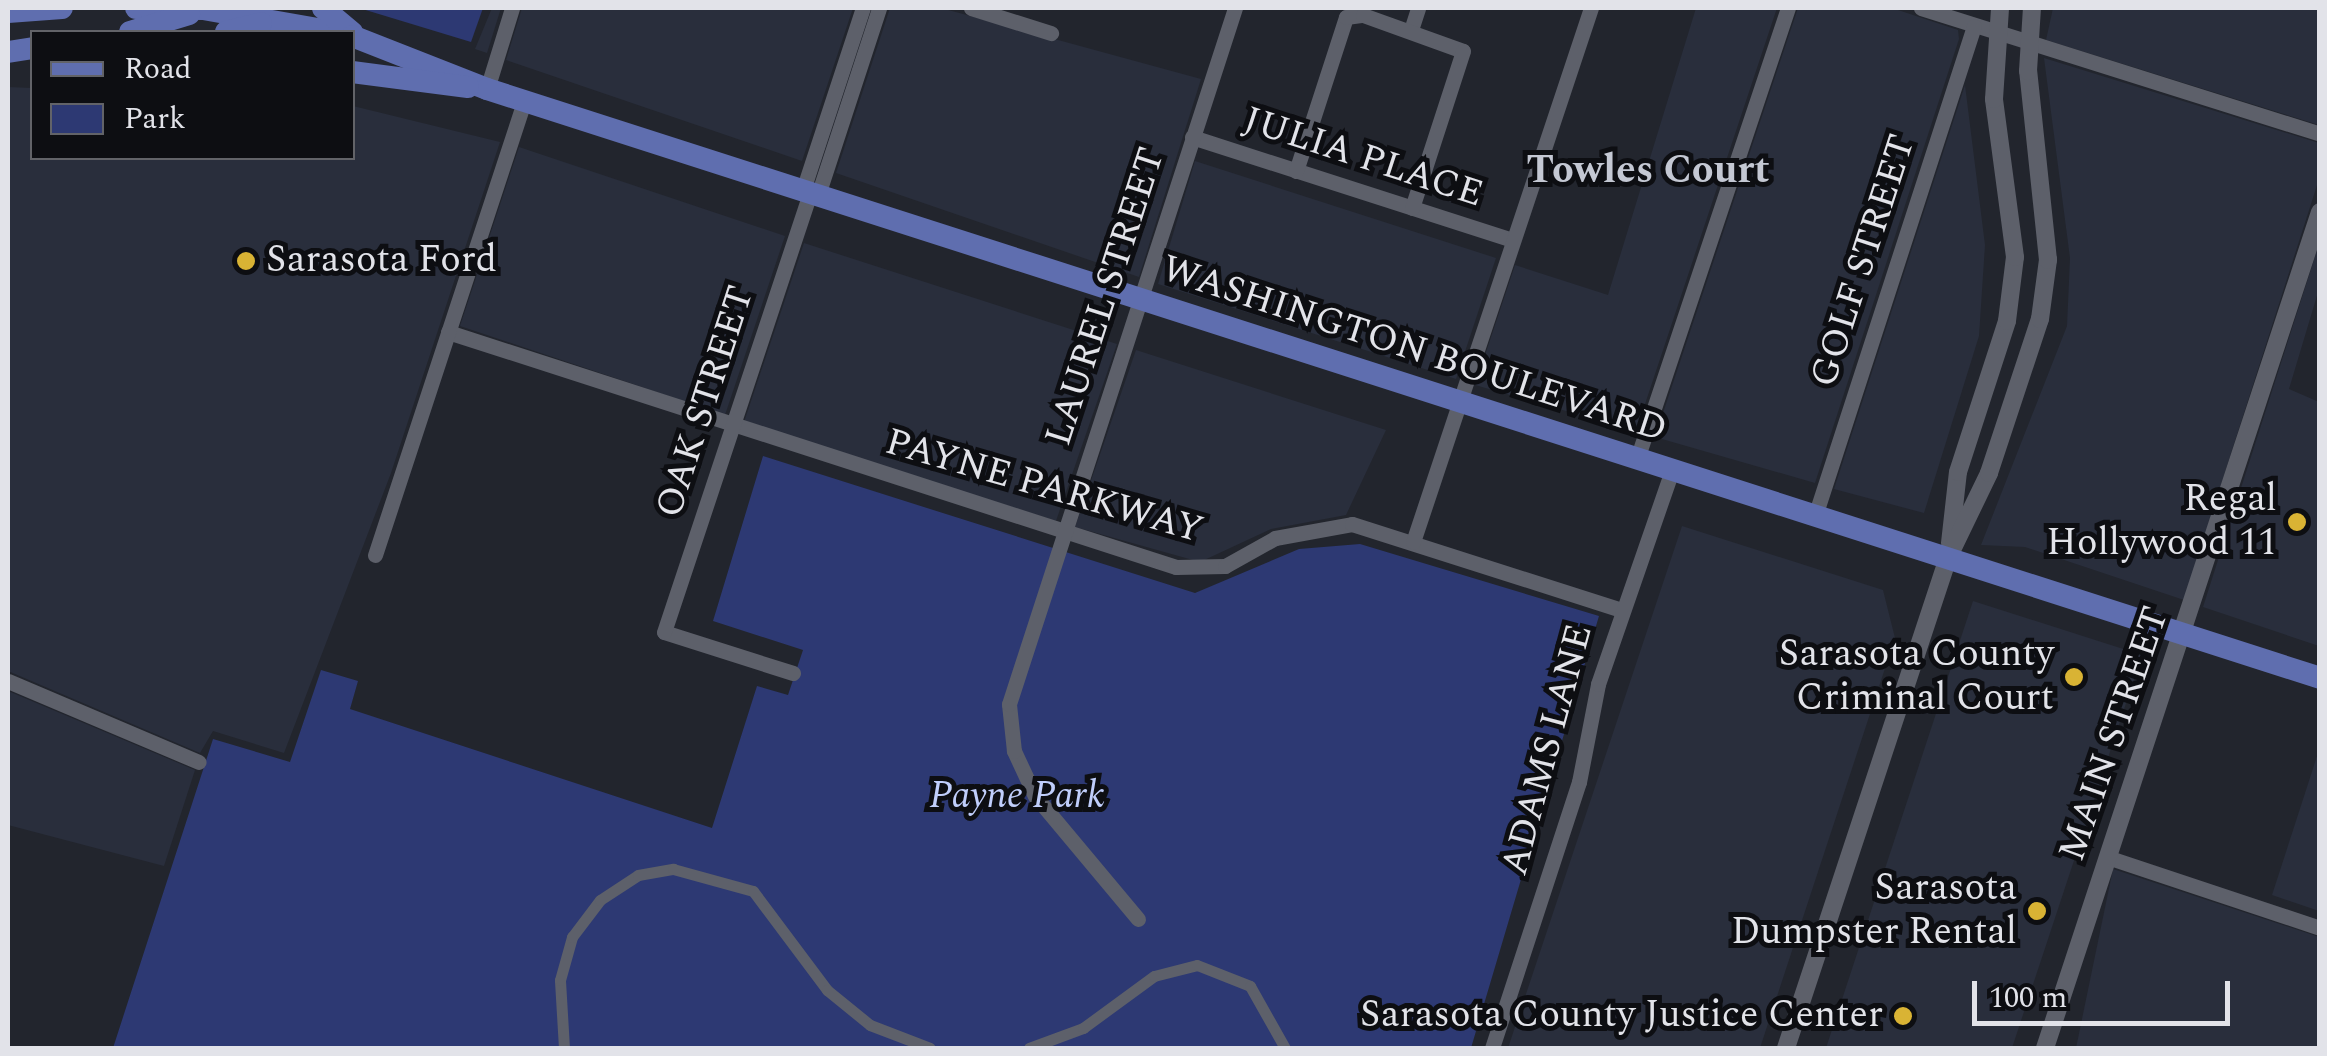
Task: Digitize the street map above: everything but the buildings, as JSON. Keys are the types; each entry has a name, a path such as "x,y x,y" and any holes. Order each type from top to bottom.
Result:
{"main road":[{"path":"8,12 62,8"},
{"name":"WASHINGTON BOULEVARD","path":"136,8 204,8 328,30"},
{"path":"136,30 204,8"},
{"path":"323,8 346,30"},
{"path":"234,30 274,20"},
{"name":"WASHINGTON BOULEVARD","path":"355,36 487,89 2320,678"},
{"name":"WASHINGTON BOULEVARD","path":"355,72 487,89"}],"street":[{"path":"487,89 512,8"},
{"path":"810,193 863,8"},
{"path":"810,193 879,8"},
{"path":"971,8 1050,32"},
{"name":"LAUREL STREET","path":"1138,919 1035,796 1014,752 1012,684 1142,300 1235,8"},
{"path":"1411,30 1418,8"},
{"path":"1413,542 1592,8"},
{"path":"1637,458 1788,8"},
{"path":"1921,8 2320,134"},
{"path":"1948,558 1958,472 2006,321 2015,256 1994,100 2000,8"},
{"path":"1786,1048 1948,558 1989,473 2040,319 2046,198 2027,44 2032,8"},
{"path":"1296,171 1346,18 1411,30 1464,55 1412,208"},
{"name":"GOLF STREET","path":"1815,516 1974,26"},
{"path":"375,555 524,101"},
{"name":"JULIA PLACE","path":"1192,137 1513,240"},
{"name":"OAK STREET","path":"793,673 664,632 810,193"},
{"name":"MAIN STREET","path":"2046,1048 2320,212"},
{"name":"PAYNE PARKWAY","path":"448,332 1062,532 1201,570 1322,523 1413,542 1621,610"},
{"name":"ADAMS LANE","path":"1492,1048 1580,782 1583,732 1621,610 1672,470"},
{"path":"8,681 199,762"},
{"path":"2107,857 2320,928"},
{"path":"564,1048 560,980 572,938 600,900 638,875 673,869 753,891 827,990 870,1024 930,1048"},
{"path":"1029,1048 1083,1028 1154,976 1197,965 1250,986 1285,1048"}],"shaded area":[{"path":"492,8 501,8 487,53 475,49"},
{"path":"522,8 853,8 802,161 506,60"},
{"path":"890,8 941,8 1201,79 1139,277 836,173"},
{"path":"1696,8 1777,8 1636,431 1475,385 1515,265 1608,295"},
{"path":"1798,8 1892,8 1958,30 1959,39 1815,483 1655,437"},
{"path":"2053,8 2319,8 2319,125 2046,40"},
{"path":"2044,58 2319,143 2319,179 2184,600 2025,547 1981,545 2067,326 2070,258"},
{"path":"1965,85 1985,245 1979,336 1924,513 1834,489"},
{"path":"8,87 30,88 30,160 355,160 355,106 500,142 391,473 284,753 213,731 200,753 8,671"},
{"path":"519,147 785,236 725,415 460,326"},
{"path":"1195,161 1496,258 1456,379 1158,284"},
{"path":"804,243 1117,344 1056,521 744,422"},
{"path":"2319,244 2319,289 2289,389 2319,402 2319,646 2203,607"},
{"path":"1136,350 1386,430 1346,515 1271,529 1200,562 1075,527"},
{"path":"1682,526 1883,590 1895,638 1760,1048 1508,1048"},
{"path":"1973,601 2142,655 2012,1048 1826,1048"},
{"path":"8,691 195,770 164,866 8,825"},
{"path":"2319,750 2320,911 2272,895"},
{"path":"2113,869 2319,937 2319,1048 2076,1048"}],"green space":[{"path":"359,8 483,8 471,42"},
{"name":"Payne Park","path":"763,456 1195,593 1299,549 1360,544 1599,616 1471,1048 113,1048 213,739 290,762 321,670 358,681 350,709 712,828 757,686 788,695 803,650 713,621"}],"place":[{"name":"Sarasota Ford","path":"246,261"},
{"name":"Regal Hollywood 11","path":"2297,522"},
{"name":"Sarasota County Criminal Court","path":"2074,677"},
{"name":"Sarasota Dumpster Rental","path":"2037,911"},
{"name":"Sarasota County Justice Center","path":"1903,1016"}],"district":[{"name":"Towles Court","path":"1648,171"}]}
